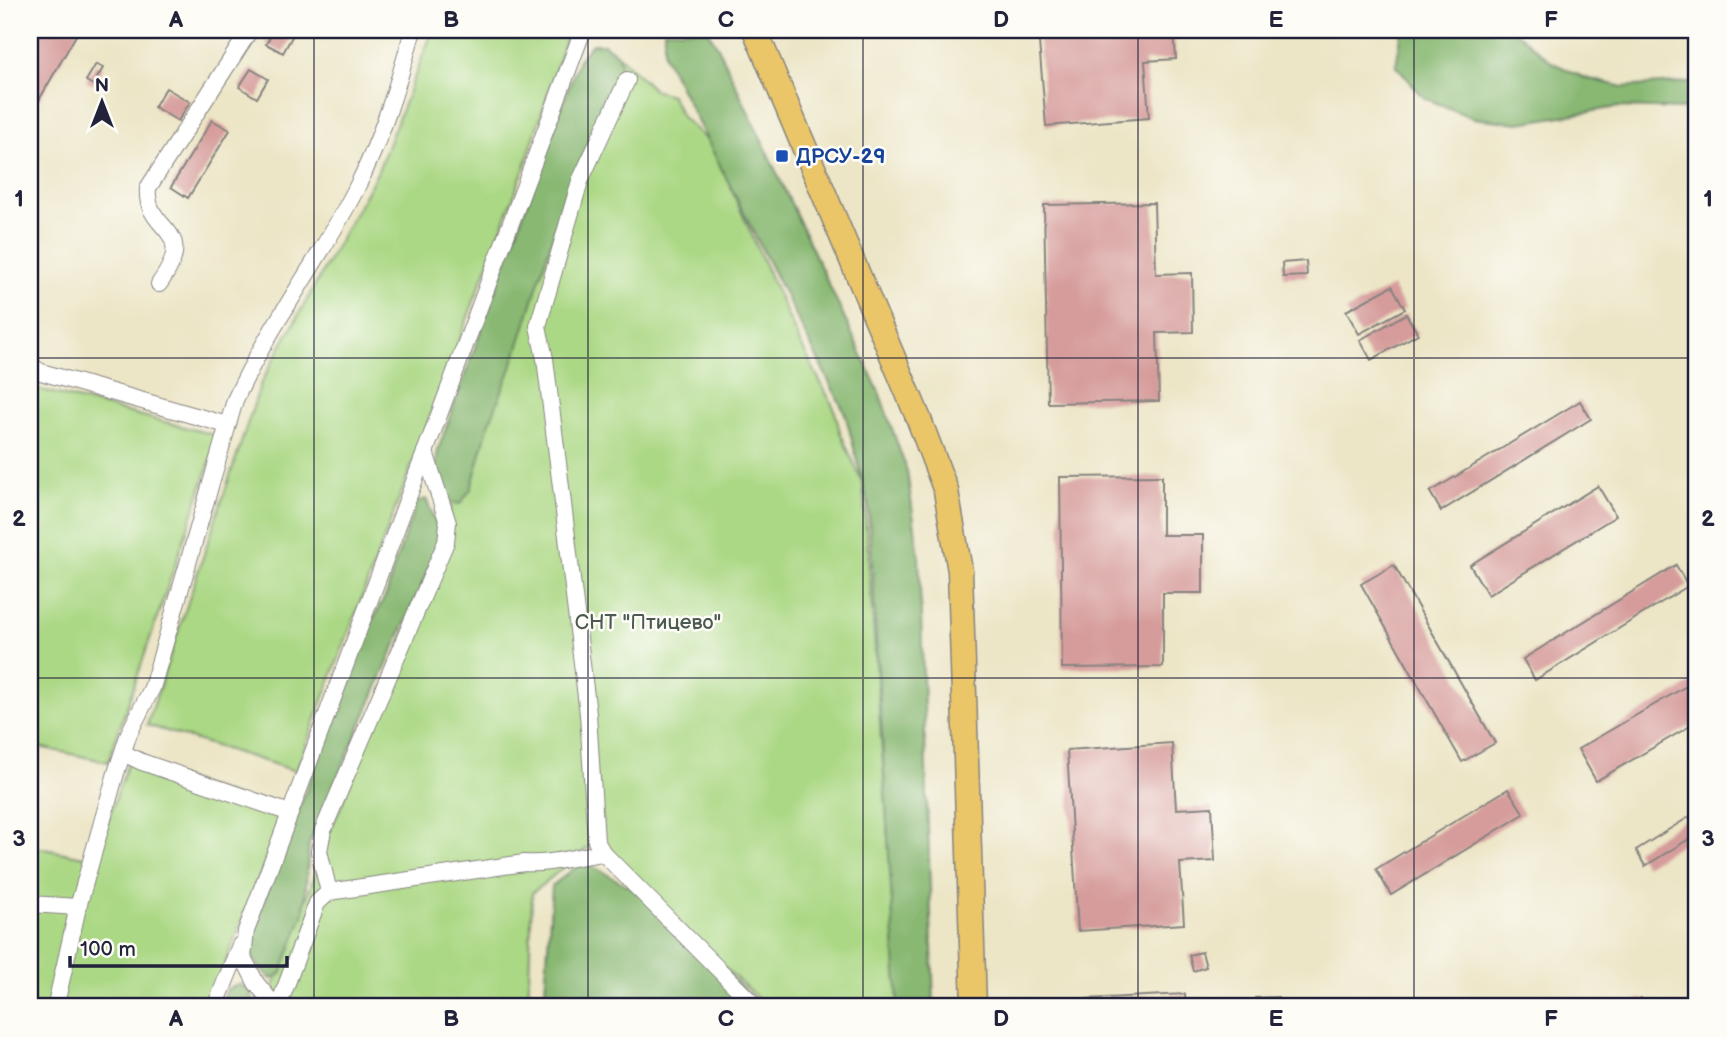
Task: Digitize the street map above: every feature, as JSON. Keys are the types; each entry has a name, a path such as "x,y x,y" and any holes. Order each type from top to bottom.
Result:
{"main road":[{"path":"755,30 903,380 946,491 960,571 974,1007"}],"street":[{"path":"159,284 173,264 174,239 150,209 147,200 148,188 250,30"},
{"path":"56,1004 78,907 123,753 129,733 152,688 235,400 252,362 293,298 355,190 395,98 413,30"},
{"path":"215,1007 583,30"},
{"path":"627,80 580,181 538,326 545,359 588,715 596,841 603,853 756,1007"},
{"path":"30,365 41,372 227,425"},
{"path":"329,892 319,851 323,831 446,542 448,523 425,452"},
{"path":"123,753 290,813"},
{"path":"246,930 243,957 256,983 277,1007 317,903 329,892 524,863 544,865 574,856 603,853"},
{"path":"30,904 78,907"}],"green space":[{"path":"433,30 568,30 524,169 296,771 147,725 261,383 377,173"},
{"path":"664,30 707,30 718,47 879,392 907,471 919,556 934,1007 898,1007 868,503 845,413 664,55"},
{"path":"1402,30 1513,30 1553,63 1585,78 1623,87 1689,82 1697,89 1697,103 1685,109 1618,107 1519,123 1473,118 1424,98 1396,65"},
{"path":"592,44 604,44 618,55 621,69 563,203 516,355 488,427 471,489 460,504 447,502 435,469 438,450 579,59"},
{"name":"СНТ \"Птицево\"","path":"618,55 654,90 671,95 682,117 711,144 799,341 834,408 840,432 863,484 900,1007 767,1007 603,853 596,841 532,893 528,1007 266,1007 328,840 326,839 340,809"},
{"path":"30,387 219,436 108,762 30,745"},
{"path":"426,499 439,530 436,552 309,843 304,913 281,974 271,979 253,958 253,930 366,632 387,593 417,502"},
{"path":"129,760 284,813 208,1007 30,1007 30,846 94,859"},
{"path":"583,861 655,901 761,1007 544,1007 552,886"},
{"path":"239,984 250,990 255,1007 220,1007 227,989"}],"building":[{"path":"39,30 79,30 39,100 30,94 30,46"},
{"path":"274,30 294,33 283,53 266,44"},
{"path":"1038,30 1174,30 1176,59 1145,61 1149,118 1046,126"},
{"path":"96,64 103,68 93,85 86,81"},
{"path":"251,69 268,79 257,98 239,87"},
{"path":"166,88 190,102 178,121 154,107"},
{"path":"212,120 230,130 188,198 171,187"},
{"path":"1154,203 1156,274 1192,273 1193,332 1157,333 1159,401 1048,403 1044,205"},
{"path":"1306,261 1307,276 1283,277 1282,263"},
{"path":"1392,286 1405,309 1359,334 1346,311"},
{"path":"1406,314 1418,334 1371,360 1360,340"},
{"path":"1580,401 1591,419 1441,511 1430,492"},
{"path":"1162,476 1162,535 1203,535 1203,593 1163,593 1163,667 1062,668 1060,477"},
{"path":"1598,486 1616,516 1488,595 1470,565"},
{"path":"1394,565 1495,743 1462,762 1361,584"},
{"path":"1676,565 1688,586 1535,680 1523,659"},
{"path":"1697,680 1697,722 1596,781 1578,749"},
{"path":"1172,743 1176,809 1212,807 1215,861 1180,863 1184,924 1078,931 1067,750"},
{"path":"1508,789 1524,814 1391,895 1376,869"},
{"path":"1697,812 1697,834 1645,866 1636,850"},
{"path":"1202,952 1206,967 1193,971 1189,955"},
{"path":"1185,994 1186,1007 1087,1007 1086,999"},
{"path":"1278,997 1279,1007 1255,1007 1255,998"},
{"path":"1641,998 1647,1007 1626,1007"}],"place":[{"name":"ДРСУ-29","path":"782,156"}]}
